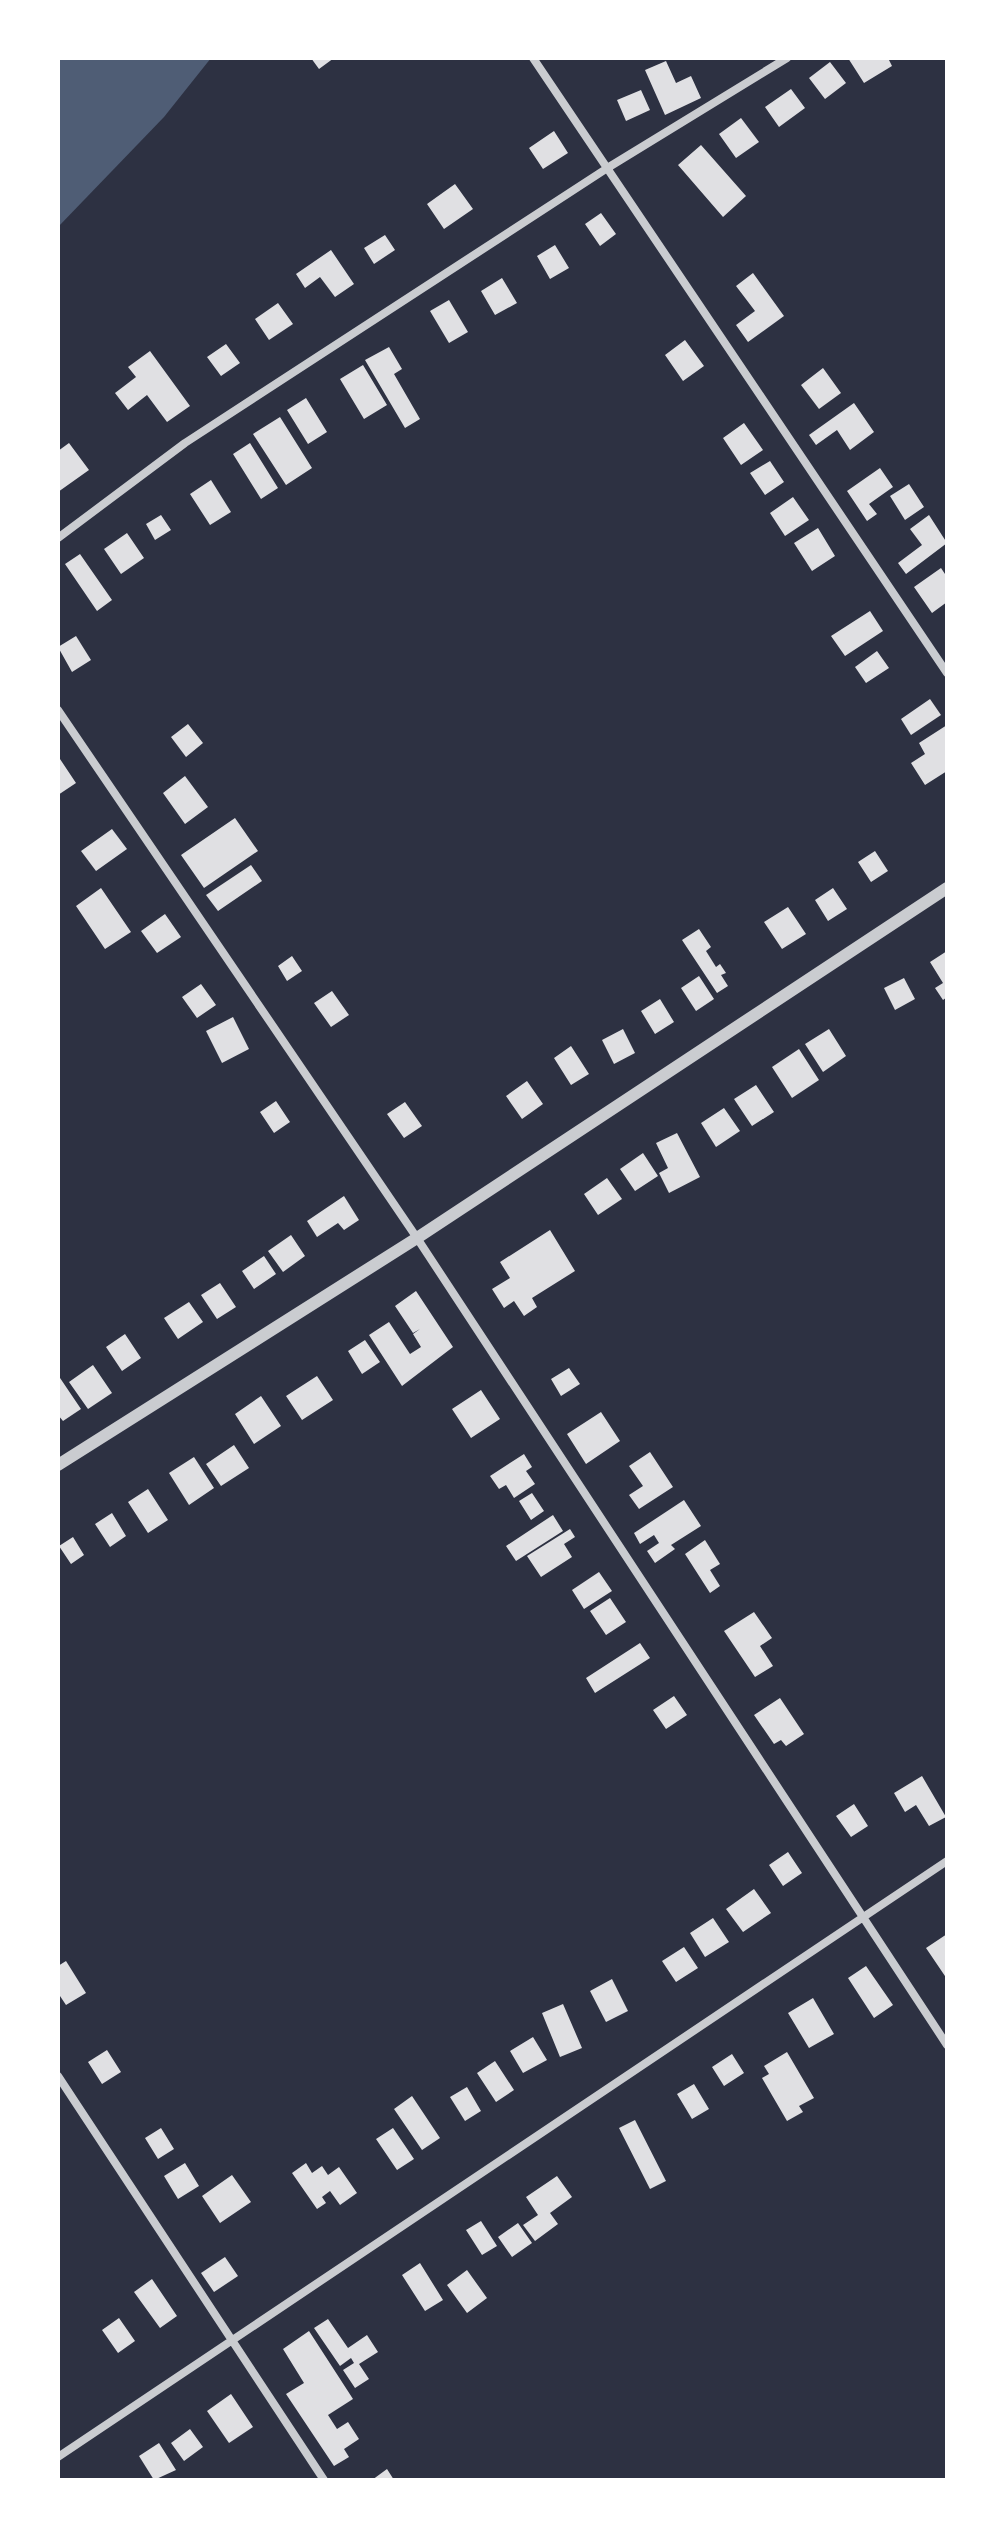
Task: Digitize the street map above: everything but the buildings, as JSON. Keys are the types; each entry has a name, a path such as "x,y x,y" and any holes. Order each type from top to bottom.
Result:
{"street":[{"path":"533,58 947,673"},
{"path":"58,538 185,443 609,167 787,58"},
{"path":"58,710 417,1238 947,2045"},
{"path":"58,1465 417,1238 947,888"},
{"path":"58,2457 864,1921 947,1861"},
{"path":"58,2076 324,2480"}],"water":[{"path":"58,58 211,58 164,117 58,227"}]}
